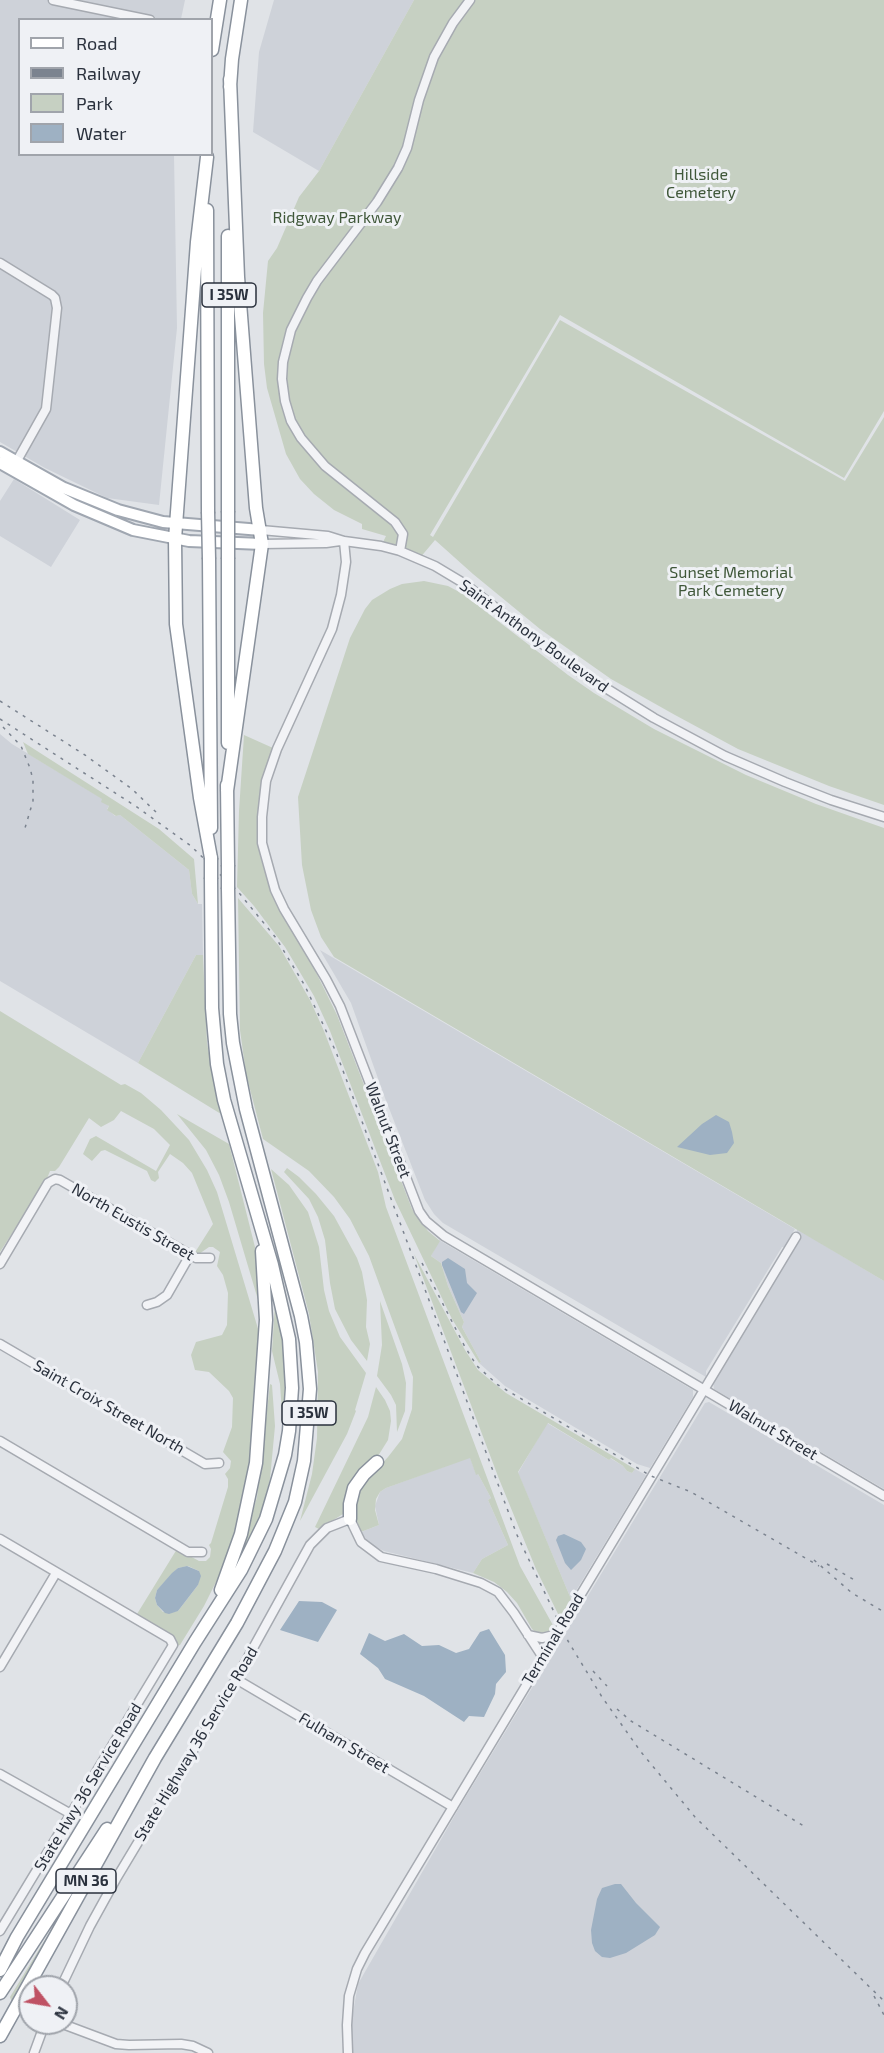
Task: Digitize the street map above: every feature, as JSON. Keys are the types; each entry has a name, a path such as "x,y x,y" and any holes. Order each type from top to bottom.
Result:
{"highway":[{"path":"213,44 220,0"},
{"name":"I 35W","path":"0,1993 62,1895 155,1758 237,1623 275,1551 295,1502 304,1461 310,1389 307,1353 301,1316 250,1125 233,1043 228,956 230,80 242,0"},
{"path":"227,791 262,544 256,508 238,277 230,80"},
{"path":"207,156 197,242 175,539 176,624 200,798 211,858"},
{"name":"I 35W","path":"0,1970 17,1937 258,1538 275,1496 289,1431 292,1388 287,1325 224,1100 214,1036 211,952 207,156"},
{"path":"195,1642 225,1580 243,1526 256,1463 266,1298 262,1254 254,1208"},
{"path":"350,1520 350,1503 354,1488 377,1462"},
{"name":"MN 36","path":"0,2037 155,1758"},
{"path":"0,1962 17,1937"}],"main road":[{"path":"0,452 14,465"},
{"path":"0,463 14,465"},
{"name":"Saint Anthony Boulevard","path":"14,465 94,502 145,518 261,530"},
{"name":"Saint Anthony Boulevard","path":"14,465 58,497 113,522 154,536 202,542 262,544"}],"street":[{"path":"53,0 140,18"},
{"path":"400,551 403,534 395,522 325,466 301,438 291,421 285,400 282,380 283,362 291,330 317,281 395,175 407,148 419,100 434,57 453,23 470,0"},
{"path":"0,263 52,295 57,308 46,409 14,465"},
{"name":"Saint Anthony Boulevard","path":"261,530 328,536 400,551 435,566 465,584 572,668 693,740 785,782 884,817"},
{"name":"Saint Anthony Boulevard","path":"262,544 344,541"},
{"name":"Walnut Street","path":"344,541 346,562 341,595 332,629 277,749 266,781 261,816 262,843 275,890 284,909 340,1006 414,1201 426,1221 444,1236 884,1496"},
{"name":"North Eustis Street","path":"0,1264 48,1183 57,1179 190,1256 200,1260 210,1258"},
{"name":"Terminal Road","path":"348,2053 347,2009 357,1969 542,1656 796,1237"},
{"path":"147,1305 167,1295 190,1256"},
{"name":"Saint Croix Street North","path":"0,1344 205,1464 219,1463"},
{"path":"0,1441 188,1552 202,1552"},
{"path":"350,1520 361,1542 381,1557 447,1572 481,1583 498,1592 514,1612 542,1656"},
{"name":"State Highway 36 Service Road","path":"67,1975 116,1878 236,1679 314,1539 334,1524 350,1520"},
{"path":"0,1539 56,1573 0,1667"},
{"name":"State Hwy 36 Service Road","path":"0,1931 172,1649 172,1642 167,1637 56,1573"},
{"path":"528,1635 542,1638 555,1635"},
{"name":"Fulham Street","path":"236,1679 453,1807"},
{"path":"0,1774 71,1814"},
{"path":"78,2030 116,2044 181,2044 194,2046 208,2053"},
{"path":"34,2053 41,2035"}],"shaded area":[{"path":"0,0 185,0 181,18 18,18 18,156 174,156 177,328 159,505 107,498 45,468 0,442"},
{"path":"274,0 414,0 319,171 253,132 259,52"},
{"path":"14,479 80,520 51,567 0,536 0,501"},
{"path":"0,734 12,744 103,799 109,806 107,809 115,816 120,815 189,870 192,894 198,904 202,904 203,955 196,955 138,1063 0,981"},
{"path":"320,950 795,1229 706,1371 706,1377 443,1223 434,1214 425,1200 351,1003"},
{"path":"797,1229 884,1281 884,1489 714,1389 713,1382 797,1233"},
{"path":"439,1240 693,1390 693,1397 650,1468 637,1464 505,1386 479,1363 481,1362 462,1327 464,1322 448,1286 441,1263 431,1256"},
{"path":"709,1402 884,1505 884,2053 352,2053 351,2024 358,1984 459,1808 705,1403"},
{"path":"547,1423 609,1460 610,1458 627,1471 632,1473 635,1469 646,1475 571,1599 518,1473"},
{"path":"470,1457 476,1474 491,1498 488,1500 508,1545 482,1559 473,1573 384,1551 372,1545 363,1536 361,1532 379,1525 375,1506 380,1492"}],"green space":[{"path":"414,0 884,0 884,411 844,478 560,315 430,535 433,537 560,320 845,481 884,417 884,805 829,786 738,749 675,715 611,679 540,629 435,540 419,559 381,546 386,536 362,529 362,524 334,510 300,479 286,454 267,388 263,313 268,261 277,248 299,197 319,171"},
{"path":"424,581 448,586 463,594 568,675 654,729 746,775 816,804 884,828 884,1281 334,957 321,937 311,910 302,865 298,797 350,638 365,609 372,600 390,589 402,584"},
{"path":"244,735 273,748 262,782 258,811 261,859 270,889 282,914 306,952 337,1015 412,1209 428,1231 440,1241 431,1256 441,1263 448,1286 464,1322 462,1327 481,1362 479,1363 452,1319 395,1200 330,1031 314,996 285,947 237,887"},
{"path":"23,742 159,829 194,859 198,904 192,894 189,870 120,815 116,816 107,810 109,806 101,802 102,799 28,754"},
{"path":"238,898 279,946 310,1000 324,1031 378,1172 386,1207 520,1566 554,1627 545,1635 538,1634 532,1629 517,1603 507,1592 494,1582 473,1573 482,1559 508,1545 488,1500 491,1498 478,1474 476,1475 470,1458 386,1488 376,1499 375,1510 379,1525 361,1532 358,1526 355,1511 359,1489 402,1439 412,1409 413,1377 369,1256 350,1219 334,1197 309,1171 263,1139 246,1074 240,1030"},
{"path":"196,955 203,955 207,1043 221,1114 138,1063"},
{"path":"0,1011 121,1085 125,1084 141,1093 161,1110 189,1140 217,1192 262,1342 247,1496 229,1556 204,1606 180,1645 177,1646 176,1639 172,1635 137,1614 177,1549 199,1561 206,1561 210,1557 209,1545 228,1487 225,1474 230,1468 231,1461 223,1452 232,1427 233,1398 229,1391 209,1372 195,1370 191,1355 196,1342 222,1335 227,1325 228,1293 223,1275 217,1266 220,1252 209,1247 199,1254 194,1254 213,1224 192,1173 170,1154 158,1172 159,1178 155,1182 151,1180 147,1171 105,1150 101,1151 92,1161 83,1154 90,1139 96,1136 156,1171 170,1145 154,1129 121,1111 114,1120 101,1127 89,1118 59,1167 55,1171 50,1171 46,1181 0,1252","holes":["188,1566 199,1571 198,1585 178,1611 163,1612 155,1598 157,1590 178,1568"]},
{"path":"177,1114 229,1144 257,1255 261,1310 219,1175 206,1150"},
{"path":"287,1168 316,1194 334,1216 357,1258 367,1300 366,1327 370,1344 367,1361 351,1340 335,1309 325,1240 318,1217 309,1199 284,1172"},
{"path":"271,1169 289,1185 308,1212 319,1247 329,1311 340,1337 366,1373 347,1434 300,1521 312,1474 317,1438 318,1372 309,1314"},
{"path":"414,1254 478,1370 506,1393 635,1469 632,1473 627,1471 611,1458 609,1460 548,1423 518,1472 571,1599 560,1618 536,1569 499,1479"},
{"path":"380,1301 402,1364 406,1383 405,1411 397,1432 396,1405 377,1376 382,1345"},
{"path":"275,1303 281,1326 287,1372 285,1428 283,1428 280,1384 272,1351"},
{"path":"270,1384 272,1385 275,1426 270,1479 257,1528 232,1576 257,1497"},
{"path":"376,1387 390,1411 388,1440 378,1456 360,1472 343,1514 319,1529 315,1527 368,1417"},
{"path":"68,1902 29,1975 23,1975"},
{"path":"18,1984 18,1996 13,2005 10,1997"}],"water":[{"path":"716,1115 729,1122 732,1132 734,1143 727,1153 710,1155 677,1147 702,1124"},
{"path":"448,1258 465,1269 467,1283 477,1293 464,1314 461,1312 442,1265 442,1262"},
{"path":"564,1534 581,1542 586,1549 581,1560 571,1570 565,1563 556,1540 558,1536"},
{"path":"187,1566 199,1571 201,1576 198,1585 178,1611 165,1613 157,1605 155,1598 157,1590 178,1568"},
{"path":"299,1601 322,1602 337,1610 318,1642 280,1630"},
{"path":"489,1629 505,1655 506,1672 496,1684 495,1694 484,1717 469,1716 464,1722 424,1696 385,1679 378,1668 360,1654 369,1633 385,1641 404,1634 422,1646 439,1645 456,1653 469,1649 480,1632"},
{"path":"621,1884 660,1927 655,1935 626,1953 610,1958 602,1957 595,1951 591,1930 597,1899 602,1888"}],"railway":[{"path":"0,701 85,755 132,789 158,814"},
{"path":"0,719 137,807 191,846 240,894 276,938 305,986 336,1052 517,1535 568,1641 602,1697 641,1752 695,1817 884,2001"},
{"path":"3,727 21,746 33,780 33,801 25,828"},
{"path":"422,1263 465,1347 477,1366 498,1385 651,1476 691,1492 819,1566"},
{"path":"814,1560 852,1593 884,1612"},
{"path":"827,1564 858,1582"},
{"path":"593,1671 607,1686"},
{"path":"617,1709 631,1721 807,1828"},
{"path":"874,1996 884,2015"}],"park label":[{"name":"Hillside Cemetery","path":"701,184"},
{"name":"Ridgway Parkway","path":"337,218"},
{"name":"Sunset Memorial Park Cemetery","path":"731,582"}]}
